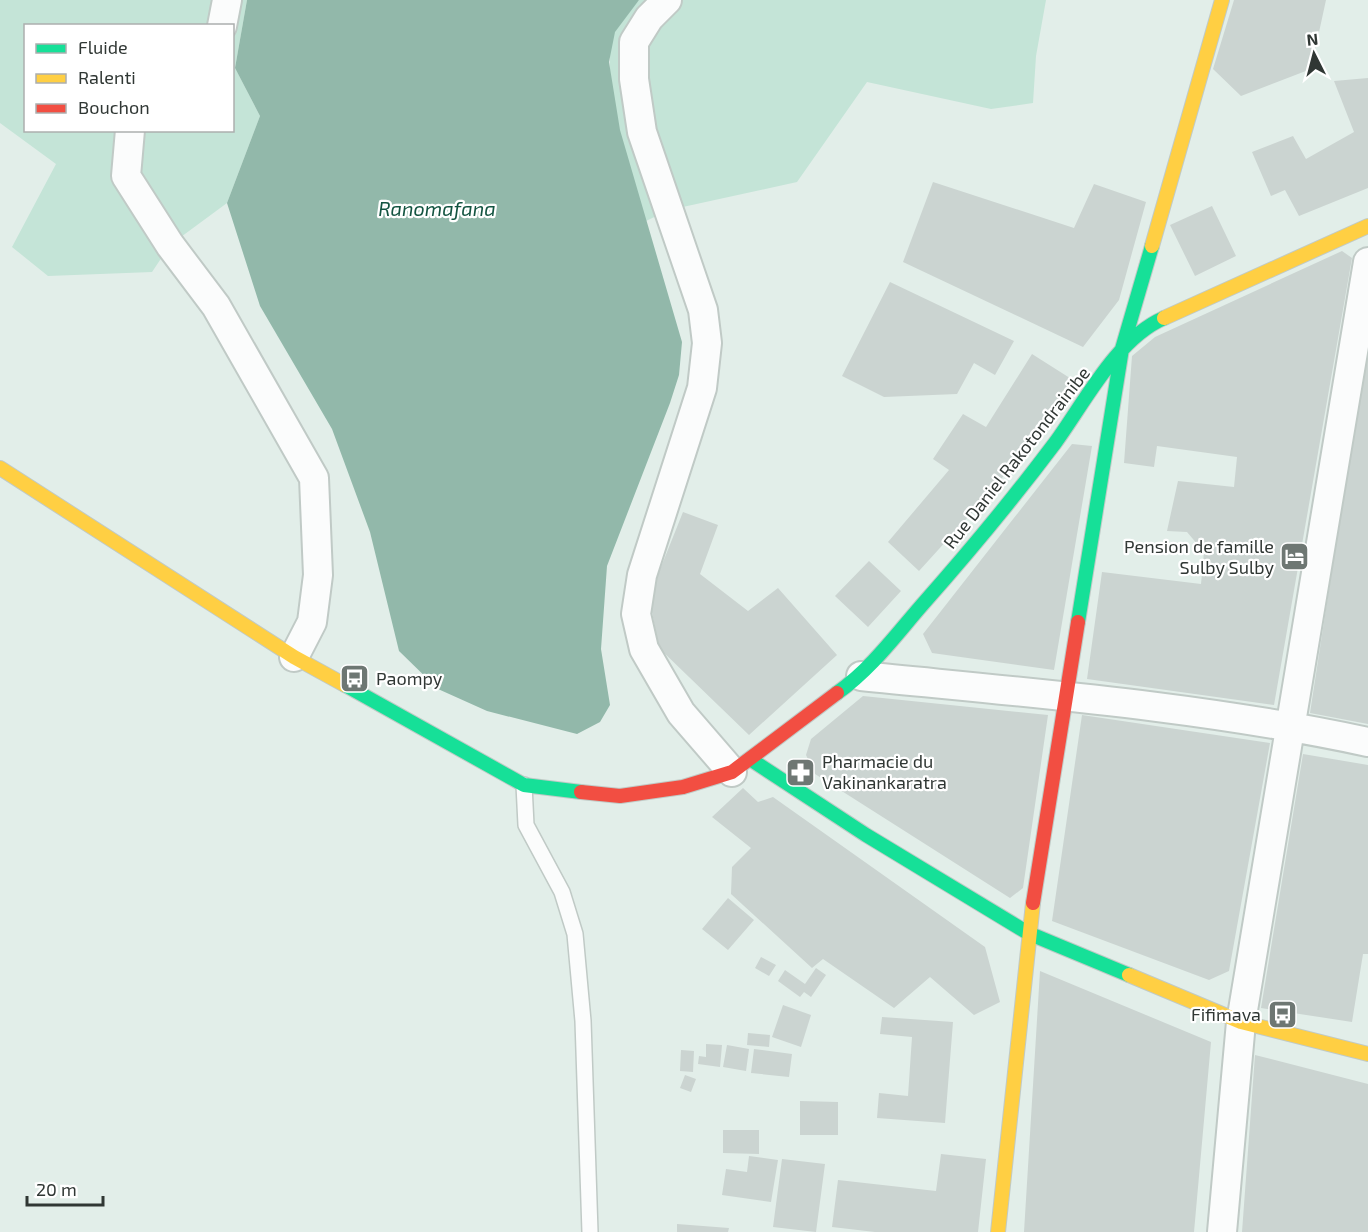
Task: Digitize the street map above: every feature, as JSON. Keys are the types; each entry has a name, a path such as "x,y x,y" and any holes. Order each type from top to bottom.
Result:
{"street":[{"path":"222,24 227,0"},
{"path":"667,0 649,18 634,42 634,79 642,132 703,310 707,343 702,388 642,575 636,614 644,649 681,713 741,765 866,835 1028,933 1241,1022 1368,1054"},
{"path":"998,1232 1028,933 1122,349 1222,0"},
{"path":"130,132 126,176 170,245 216,306 314,478 318,575 312,622 294,657"},
{"name":"Rue Daniel Rakotondrainibe","path":"524,785 620,796 683,787 741,765 861,676 968,553 1054,444 1122,349 1145,326 1368,225"},
{"path":"1222,1232 1241,1022 1368,262"},
{"path":"0,468 294,657 524,785"},
{"path":"861,676 1067,697 1290,725 1368,742"}],"lane":[{"path":"524,785 526,825 562,892 575,934 583,1021 590,1232"}],"shaded area":[{"path":"0,0 247,0 235,68 260,116 227,203 170,245 152,272 48,276 12,247 56,164 0,123"},
{"path":"639,0 1046,0 1036,56 1033,103 991,109 867,82 797,182 669,210 646,221 619,127 610,75 610,52 614,33 618,24"}],"water":[{"name":"Ranomafana","path":"247,0 639,0 615,32 609,62 620,130 682,342 679,375 670,403 607,566 601,649 610,705 600,722 577,734 487,711 438,689 399,651 370,532 332,429 260,306 227,203 260,116 235,68"}],"building":[{"path":"1234,0 1326,0 1311,69 1241,96 1213,69"},
{"path":"1368,78 1368,188 1299,216 1285,190 1271,196 1252,152 1293,136 1306,159 1354,132 1334,81"},
{"path":"933,182 1074,228 1094,184 1146,202 1119,300 1083,347 903,262"},
{"path":"1212,206 1236,256 1195,276 1170,225"},
{"path":"1342,251 1352,258 1274,705 1087,679 1102,572 1201,584 1204,552 1187,532 1167,531 1178,481 1234,487 1237,457 1157,446 1154,467 1124,463 1132,356 1155,337"},
{"path":"890,282 1014,341 995,375 974,363 957,394 884,397 842,376"},
{"path":"1368,342 1368,724 1310,713"},
{"path":"1032,354 1073,380 997,485 919,571 888,542 949,470 933,459 963,414 986,427"},
{"path":"1072,444 1092,446 1054,670 932,653 923,634"},
{"path":"683,512 718,525 700,574 748,611 778,588 837,655 749,735 659,648 649,597"},
{"path":"869,561 901,591 868,627 835,596"},
{"path":"863,696 1048,715 1023,888 1010,898 815,774 806,755 811,739"},
{"path":"1082,715 1270,743 1229,971 1209,980 1052,921"},
{"path":"1303,754 1368,765 1368,954 1363,954 1352,1022 1261,1008"},
{"path":"743,788 758,802 773,797 985,947 1000,1002 974,1015 930,977 894,1008 823,959 812,968 731,894 732,867 751,848 712,817"},
{"path":"728,898 754,920 728,950 702,929"},
{"path":"761,957 776,965 769,976 755,968"},
{"path":"816,968 826,975 811,997 804,992 800,997 778,981 785,970 805,984"},
{"path":"1040,971 1211,1042 1194,1232 1024,1232"},
{"path":"783,1005 811,1015 801,1047 772,1037"},
{"path":"882,1017 953,1022 945,1123 877,1118 879,1093 908,1096 912,1037 880,1034"},
{"path":"748,1033 770,1035 769,1047 747,1045"},
{"path":"706,1044 722,1045 720,1067 698,1064 699,1056 706,1057"},
{"path":"727,1045 749,1049 746,1071 723,1067"},
{"path":"754,1049 792,1054 789,1077 751,1073"},
{"path":"681,1050 694,1051 693,1072 680,1071"},
{"path":"1255,1055 1368,1084 1368,1232 1242,1232"},
{"path":"685,1075 696,1079 691,1092 680,1088"},
{"path":"800,1101 838,1102 838,1135 800,1135"},
{"path":"723,1130 759,1130 759,1154 723,1153"},
{"path":"941,1154 986,1159 978,1232 875,1232 832,1227 838,1180 936,1191"},
{"path":"749,1156 778,1160 771,1202 722,1195 726,1169 747,1172"},
{"path":"782,1159 825,1164 816,1232 773,1227"},
{"path":"677,1224 729,1228 728,1232 677,1232"}],"traffic: fast":[{"path":"1078,622 1122,349 1152,246"},
{"path":"837,693 882,652 990,526 1055,443 1116,356 1147,328 1164,318"},
{"path":"345,685 524,785 581,792"},
{"path":"750,759 866,835 1028,933 1129,975"}],"traffic: slow":[{"path":"1152,246 1222,0"},
{"path":"1164,318 1368,226"},
{"path":"0,468 294,657 345,685"},
{"path":"998,1232 1033,903"},
{"path":"1129,975 1241,1022 1368,1054"}],"traffic: jam":[{"path":"1033,903 1078,622"},
{"path":"581,792 620,796 683,787 732,772 837,693"}],"place":[{"name":"Pension de famille Sulby Sulby","path":"1295,557"},
{"name":"Paompy","path":"355,679"},
{"name":"Pharmacie du Vakinankaratra","path":"801,772"},
{"name":"Fifimava","path":"1282,1015"}]}
